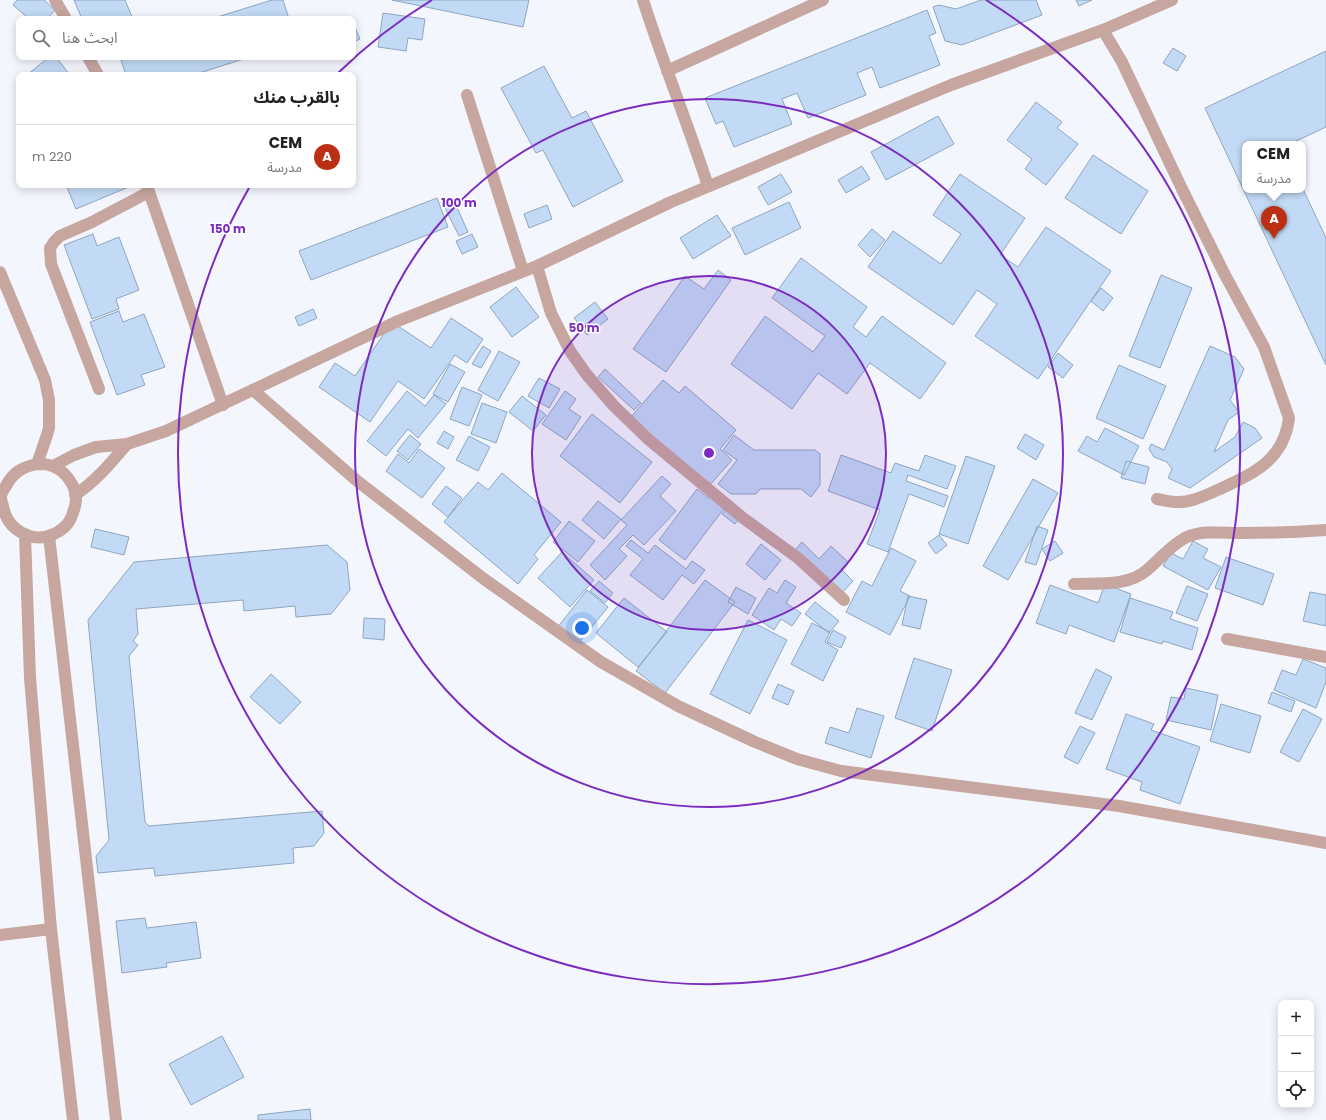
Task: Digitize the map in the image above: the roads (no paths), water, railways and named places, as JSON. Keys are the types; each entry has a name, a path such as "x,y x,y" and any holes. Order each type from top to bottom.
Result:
{"street":[{"path":"55,0 64,16"},
{"path":"643,0 708,186"},
{"path":"667,71 823,0"},
{"path":"53,466 74,455 96,447 127,444 166,431 398,321 537,266 708,186 951,85 1103,30 1172,0"},
{"path":"1103,30 1122,62 1182,189 1264,347 1289,418 1283,443 1267,463 1257,471 1203,496 1175,502 1157,500"},
{"path":"90,60 96,72"},
{"path":"467,95 523,271"},
{"path":"99,389 51,264 50,248 60,236 70,230 92,222 148,189 223,405"},
{"path":"537,266 552,312 570,351 587,375 614,406 654,444 743,518 798,558 844,600"},
{"path":"0,272 45,380 49,400 49,428 37,464"},
{"path":"253,390 356,480 484,579 601,662 678,706 797,760 841,772 1119,806 1326,843"},
{"path":"75,495 108,468 127,444"},
{"path":"37,464 53,466 61,470 67,477 75,495 76,499 74,511 69,522 60,531 49,536 41,537 33,537 6,525 6,517 1,497 9,479 17,471 26,466 37,464"},
{"path":"1074,584 1118,582 1132,579 1146,571 1187,537 1204,533 1326,530"},
{"path":"25,534 30,678 51,929 73,1120"},
{"path":"49,536 116,1120"},
{"path":"1227,640 1326,658"},
{"path":"0,935 51,929"}],"place":[{"name":"CEM","path":"1274,239"}]}
